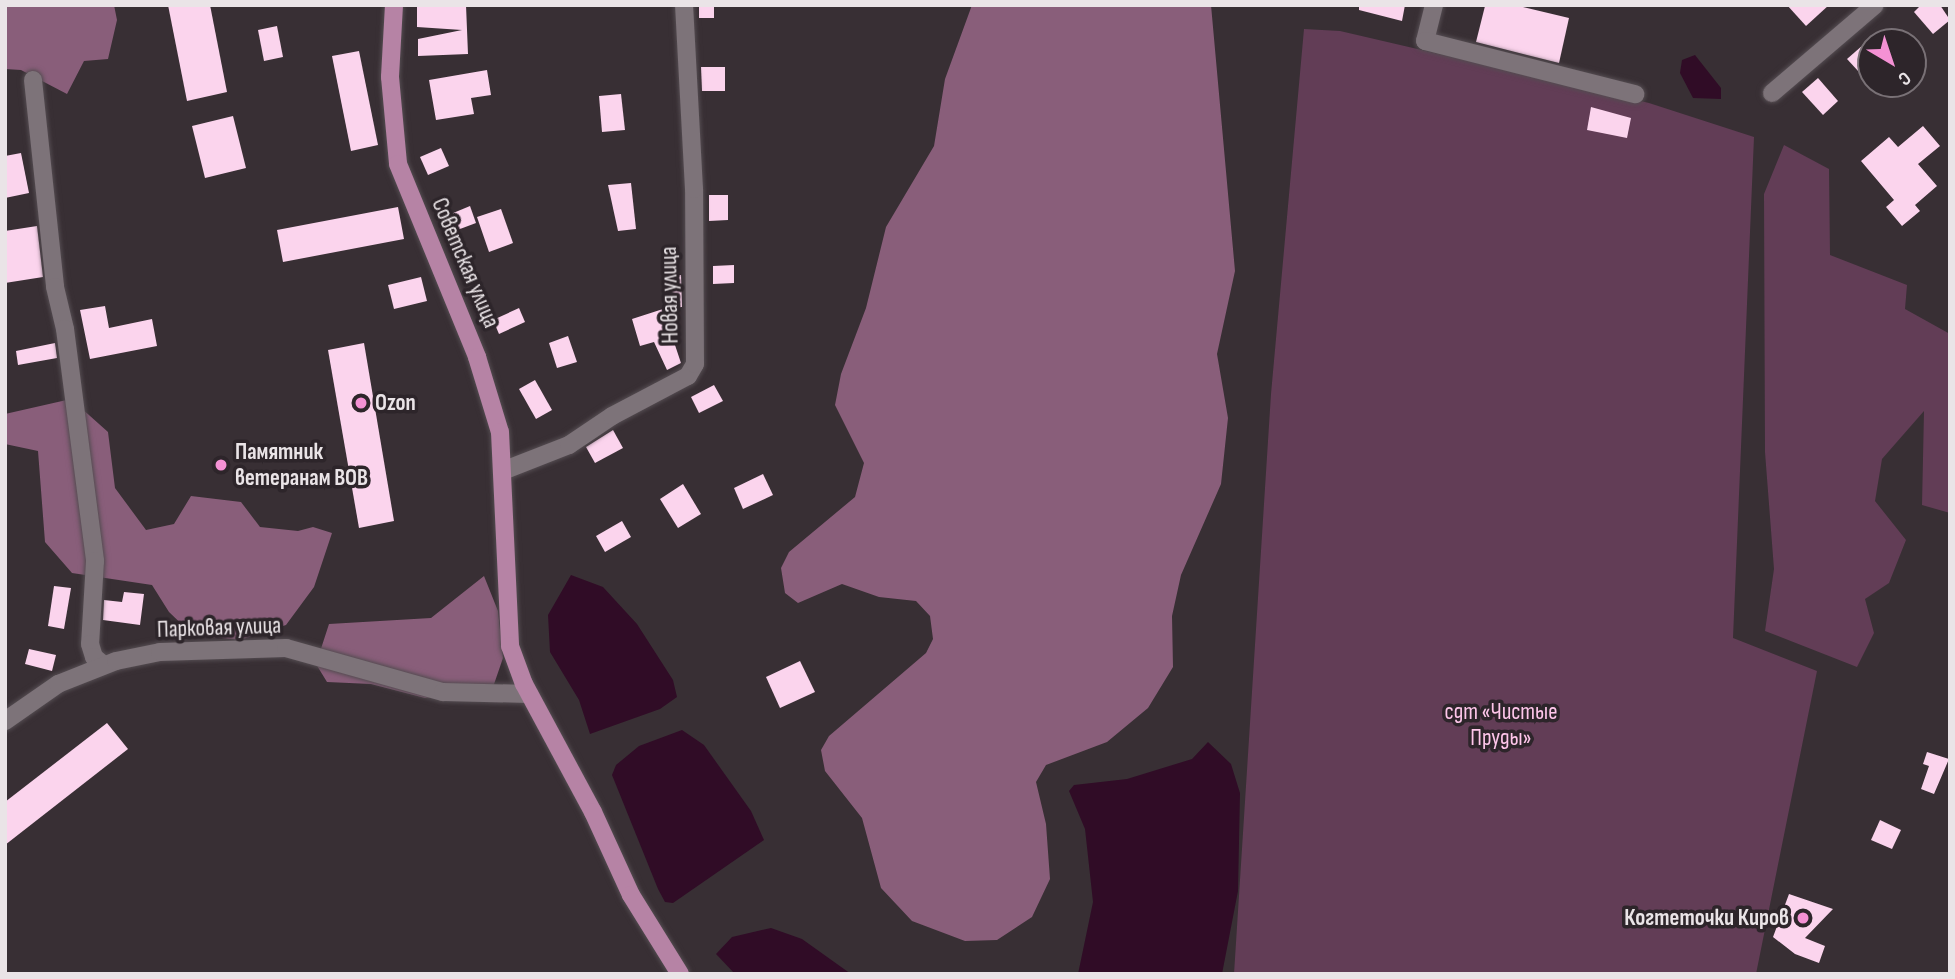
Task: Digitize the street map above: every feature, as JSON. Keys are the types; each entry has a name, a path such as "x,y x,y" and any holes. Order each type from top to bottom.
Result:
{"main road":[{"name":"Советская улица","path":"394,5 390,78 398,164 477,357 500,432 505,470 510,646 529,694 593,812 631,895 680,974"}],"street":[{"name":"Новая улица","path":"505,470 569,445 612,416 688,376 695,364 694,189 684,5"},
{"path":"1434,5 1426,41 1635,94"},
{"path":"1772,93 1875,5"},
{"path":"33,80 55,287 65,329 95,561 90,644 94,657 104,665"},
{"name":"Парковая улица","path":"5,721 58,684 104,665 160,652 286,648 443,692 529,694"}],"green space":[{"name":"сдт «Чистые Пруды»","path":"1304,29 1340,31 1649,103 1754,137 1733,638 1817,671 1756,974 1234,974 1271,394"},
{"path":"1784,145 1829,169 1830,255 1907,285 1905,309 1950,334 1950,513 1922,505 1924,411 1882,459 1875,501 1906,540 1889,583 1865,599 1874,633 1857,667 1765,631 1774,569 1765,452 1764,194"}],"shaded area":[{"path":"5,5 114,5 117,20 108,59 84,61 67,94 21,70 5,69"},
{"path":"972,5 1211,5 1235,271 1217,354 1228,418 1221,484 1181,575 1172,616 1173,667 1148,708 1107,742 1046,765 1036,782 1046,824 1050,879 1032,917 997,940 965,941 912,921 881,888 862,818 825,771 821,750 829,736 926,653 933,639 930,616 916,601 879,597 842,584 798,603 785,593 781,568 789,552 855,497 864,463 835,405 841,374 866,308 886,227 934,146 945,79"},
{"path":"1695,55 1721,88 1721,99 1693,98 1680,73 1682,60"},
{"path":"71,399 108,432 115,488 146,530 174,524 191,496 241,502 260,527 298,531 313,527 332,533 314,587 286,625 240,640 193,635 169,612 152,585 72,573 45,542 38,451 5,444 5,414"},
{"path":"571,575 603,587 637,624 673,680 677,697 660,709 590,734 579,700 550,652 548,615"},
{"path":"484,576 498,611 503,658 492,690 425,698 371,684 327,682 316,664 329,624 431,618"},
{"path":"682,730 704,745 751,811 764,840 673,903 665,902 658,889 612,775 616,765 639,746"},
{"path":"1208,742 1231,764 1240,793 1238,891 1222,974 1078,974 1093,902 1085,829 1069,791 1074,785 1127,779 1192,759"},
{"path":"771,928 802,939 851,974 735,974 716,954 732,937"}],"building":[{"path":"168,5 210,5 227,92 187,101"},
{"path":"417,5 466,5 468,54 418,56 418,39 462,30 417,27"},
{"path":"699,5 714,5 714,18 699,18"},
{"path":"1359,5 1405,5 1402,21 1359,10"},
{"path":"1515,5 1569,18 1559,63 1476,42 1485,6"},
{"path":"1787,5 1829,5 1806,26"},
{"path":"1921,5 1940,5 1950,20 1933,34 1914,12"},
{"path":"277,26 283,57 264,61 258,30"},
{"path":"1857,50 1857,70 1847,59"},
{"path":"359,51 378,145 351,151 332,56"},
{"path":"701,67 725,67 725,91 702,91"},
{"path":"487,70 491,95 471,98 474,114 436,120 429,80"},
{"path":"1818,78 1838,101 1823,115 1802,92"},
{"path":"621,94 625,130 602,132 599,96"},
{"path":"1591,107 1631,118 1627,138 1587,130"},
{"path":"233,116 246,168 205,178 192,126"},
{"path":"1923,126 1940,146 1918,164 1937,186 1915,205 1920,211 1902,226 1886,207 1894,200 1861,161 1889,137 1898,147"},
{"path":"441,148 449,166 428,175 420,157"},
{"path":"21,153 29,193 5,198 5,156"},
{"path":"631,183 636,229 618,231 608,185"},
{"path":"709,195 728,195 728,220 709,221"},
{"path":"470,206 476,223 452,232 446,216"},
{"path":"398,207 404,239 283,262 277,230"},
{"path":"501,209 513,243 489,252 477,217"},
{"path":"37,226 43,277 5,283 5,231"},
{"path":"734,265 734,283 713,284 713,266"},
{"path":"663,275 681,275 682,307 665,308"},
{"path":"421,277 427,301 394,309 388,285"},
{"path":"105,306 109,328 152,319 157,346 90,359 80,310"},
{"path":"519,308 525,322 499,334 493,320"},
{"path":"663,309 681,363 667,370 654,342 640,346 632,319"},
{"path":"568,336 577,362 557,368 549,343"},
{"path":"55,343 57,358 18,365 16,351"},
{"path":"364,343 394,521 359,528 328,350"},
{"path":"535,380 552,410 536,419 519,389"},
{"path":"714,385 723,401 699,413 691,397"},
{"path":"613,430 623,448 595,463 586,447"},
{"path":"763,474 773,495 743,509 734,488"},
{"path":"683,484 701,514 678,528 660,499"},
{"path":"622,521 631,537 605,552 596,536"},
{"path":"54,586 71,588 64,629 48,626"},
{"path":"124,592 144,594 140,625 103,620 104,600 122,602"},
{"path":"29,649 56,655 52,671 25,664"},
{"path":"800,661 815,692 780,708 766,677"},
{"path":"107,723 128,749 5,845 5,802"},
{"path":"1927,752 1949,759 1934,794 1921,789 1929,766 1923,764"},
{"path":"1880,820 1901,830 1892,849 1871,840"},
{"name":"Когтеточки Киров","path":"1789,894 1833,909 1805,938 1825,946 1819,963 1795,954 1773,937"}],"place":[{"name":"Ozon","path":"361,403"},
{"name":"Памятник ветеранам ВОВ","path":"221,465"},
{"name":"Когтеточки Киров","path":"1803,918"}]}
